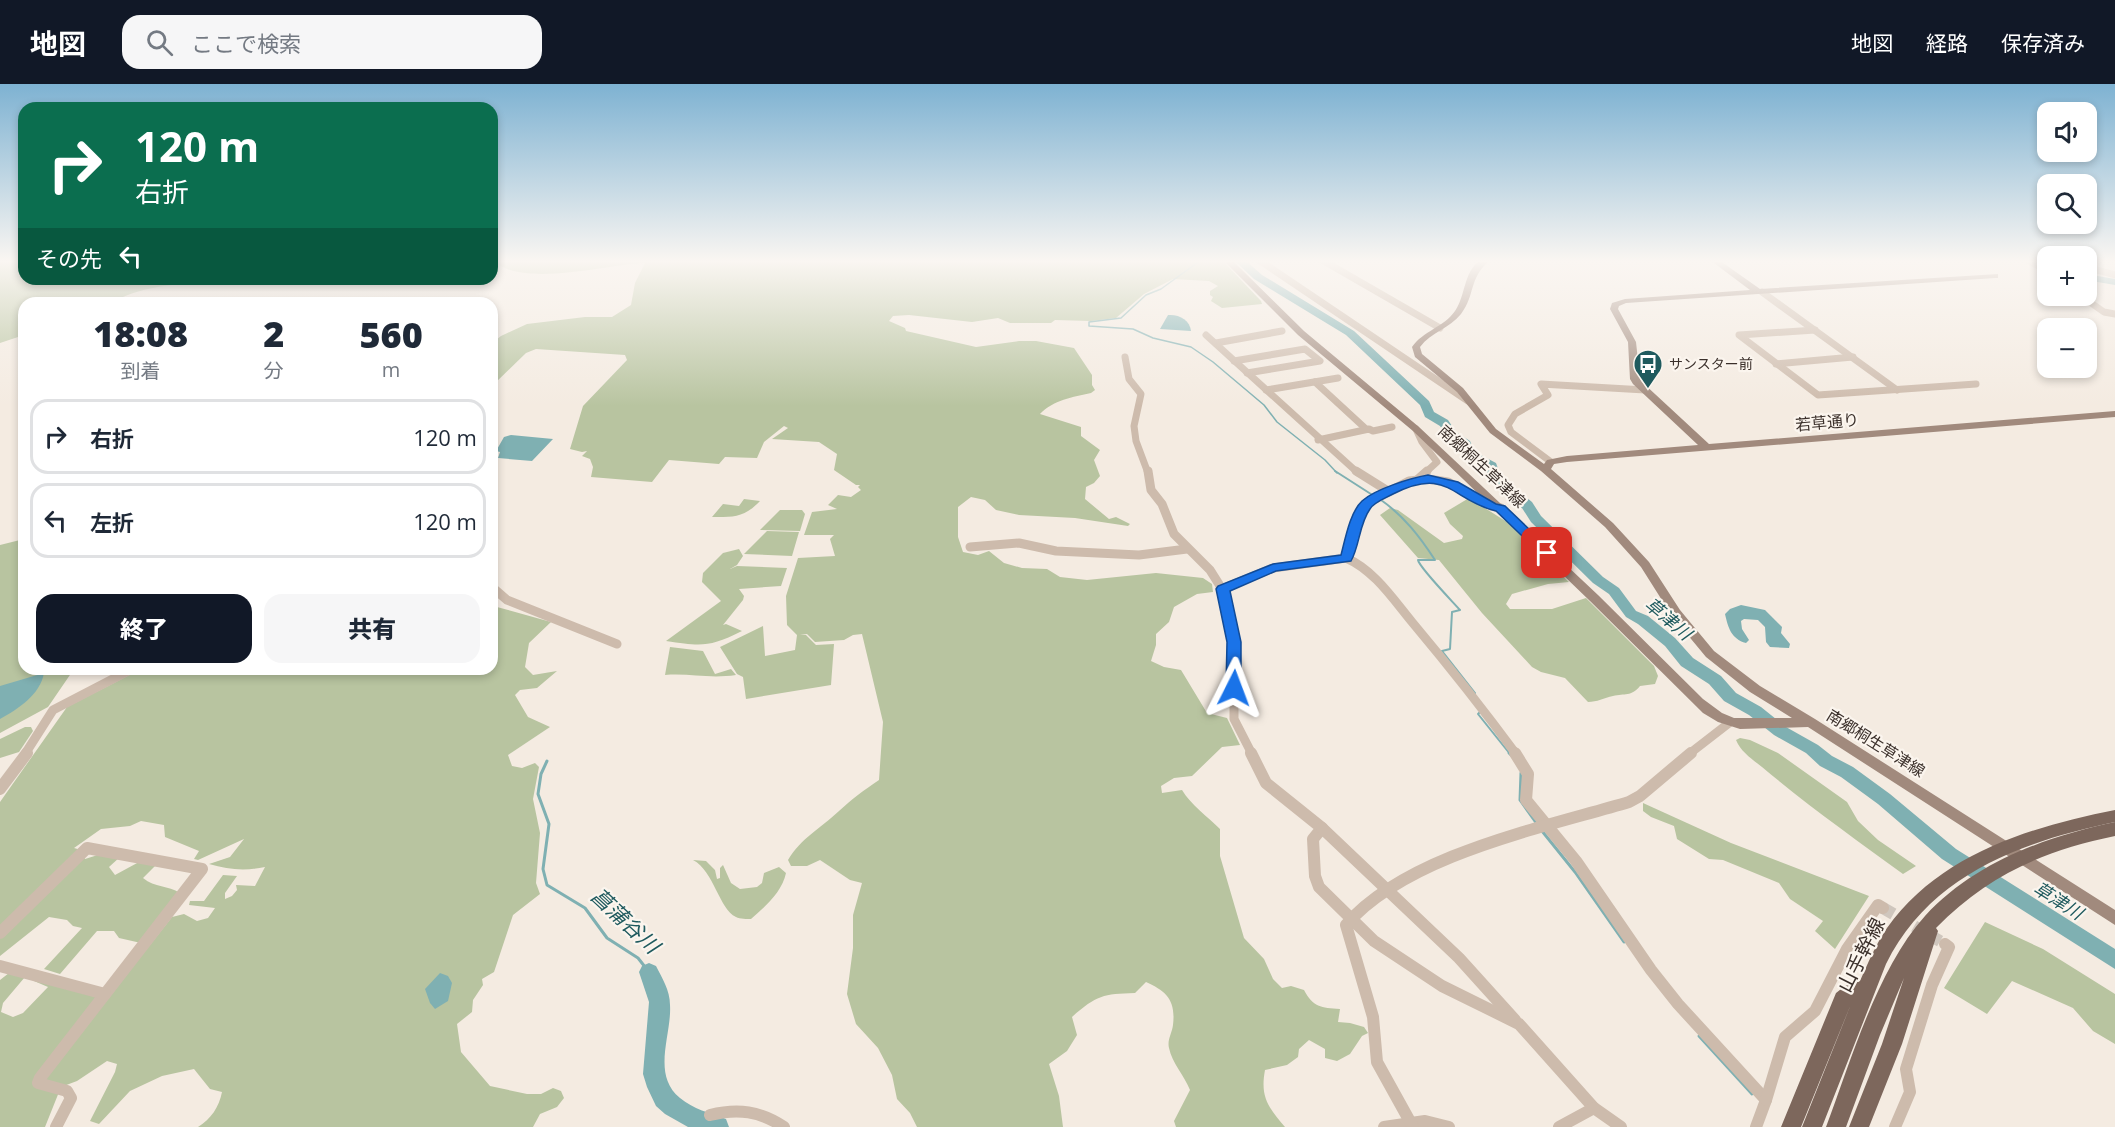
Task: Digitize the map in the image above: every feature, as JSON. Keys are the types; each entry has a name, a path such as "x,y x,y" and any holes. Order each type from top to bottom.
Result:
{"main road":[{"name":"山手幹線","path":"1845,1018 1843,999 1848,994 1866,988 1894,933 1913,910 1953,876 2004,847 2052,829 2115,816"},
{"path":"1836,1127 1872,1032 1897,975 1913,946 1932,921 1970,887 2002,867 2052,845 2115,829"},
{"path":"1859,1127 1892,1044 1932,921"},
{"path":"1791,1127 1817,1064 1845,1018"},
{"path":"1812,1127 1845,1018"}],"street":[{"name":"南郷桐生草津線","path":"1276,309 1301,333 1416,429 1501,508 1698,702 1729,723 1752,725 1810,722 2115,918"},
{"path":"1331,309 1470,402"},
{"path":"1406,309 1440,328"},
{"path":"1460,309 1457,315 1418,343 1418,355 1460,390 1493,431 1548,466"},
{"path":"1614,309 1632,342 1635,379 1707,448"},
{"path":"1784,309 1897,390"},
{"path":"2099,309 2115,314"},
{"path":"1815,330 1739,335 1818,395 1976,384"},
{"path":"1216,343 1282,332"},
{"path":"1206,335 1318,440 1352,469 1388,491"},
{"path":"1234,361 1305,349 1320,361 1247,373"},
{"path":"1125,357 1129,379 1141,394 1134,426 1136,441 1147,468 1151,490 1162,504 1174,534 1210,570 1222,589 1234,642 1234,719 1266,783 1322,828 1388,888 1459,958 1594,1108 1621,1127"},
{"path":"1776,364 1853,357"},
{"path":"1266,390 1338,378"},
{"path":"1315,382 1366,429 1373,431 1392,427"},
{"path":"1645,390 1541,384 1548,395 1515,414 1508,425 1511,432 1609,525 1645,565 1676,613 1710,654 1755,688 1810,722"},
{"name":"若草通り","path":"1548,466 1568,459 2115,414"},
{"path":"1318,440 1366,429"},
{"path":"1346,558 1356,524 1366,504 1388,491 1418,479 1437,462 1422,442 1416,429"},
{"path":"1418,479 1454,484 1491,506 1501,508"},
{"path":"970,547 1019,543 1056,551 1139,555 1187,549"},
{"path":"1222,589 1273,568 1346,558 1369,572 1488,716 1525,766 1528,774 1526,800 1576,861 1672,995 1766,1100"},
{"path":"498,592 507,600 617,644"},
{"path":"0,789 54,710 121,675"},
{"path":"1411,1124 1377,1062 1374,1051 1373,1017 1346,926 1358,911 1400,880 1455,856 1629,802 1640,796 1729,723"},
{"path":"1322,828 1313,839 1315,876 1325,895 1340,910 1353,918 1374,941 1431,979 1519,1024"},
{"path":"0,933 87,848 202,869 40,1078 38,1083 67,1091 71,1098 56,1127"},
{"path":"1756,1127 1785,1037 1812,1015 1856,934 1878,905 1883,908"},
{"path":"1895,1127 1910,1092 1906,1069 1932,986 1949,946 1945,944"},
{"path":"0,966 105,994"},
{"path":"1559,1127 1594,1108"},
{"path":"710,1115 730,1109 754,1113 784,1127"},
{"path":"1384,1127 1438,1122 1449,1127"}],"green space":[{"path":"0,309 18,309 18,337 0,343"},
{"path":"625,309 1127,309 1116,318 1091,321 1055,320 1051,323 1010,323 998,318 972,322 909,315 893,316 889,321 905,328 906,331 976,347 1036,341 1074,348 1092,375 1092,385 1095,390 1091,393 1057,402 1040,414 1081,427 1081,436 1100,450 1094,460 1100,476 1086,487 1085,499 1109,519 1116,517 1130,524 1128,526 1075,518 1019,515 996,510 985,500 971,497 958,507 958,537 963,552 978,555 989,551 1004,563 1022,568 1047,569 1060,577 1087,580 1156,573 1203,578 1212,584 1213,592 1197,594 1174,607 1169,622 1156,634 1156,645 1151,661 1164,667 1181,670 1207,713 1227,718 1240,745 1222,747 1192,776 1174,778 1161,786 1162,793 1182,790 1195,806 1220,829 1220,856 1244,938 1264,959 1273,979 1282,988 1291,986 1304,990 1318,1006 1340,1009 1338,1022 1364,1027 1368,1033 1362,1036 1350,1054 1337,1061 1325,1058 1325,1049 1309,1040 1299,1049 1298,1057 1287,1065 1265,1070 1264,1087 1267,1101 1285,1127 1176,1127 1174,1121 1190,1090 1169,1048 1174,1016 1171,1003 1164,993 1146,982 1135,993 1108,995 1094,1000 1072,1017 1077,1035 1067,1051 1049,1064 1059,1096 1063,1127 917,1127 910,1113 897,1099 892,1075 878,1048 856,1024 847,994 853,948 853,915 862,883 850,880 820,860 807,866 791,866 788,860 805,839 879,780 883,722 862,634 853,635 844,640 815,642 807,634 800,635 806,635 816,645 834,644 831,685 746,699 743,677 737,674 720,647 763,626 765,656 795,650 797,635 787,625 786,596 798,558 835,556 830,539 834,535 804,535 812,512 837,509 828,505 838,495 851,497 861,490 858,487 860,485 856,485 834,470 837,454 819,442 772,439 788,428 784,426 764,442 757,458 725,457 719,464 669,460 652,482 591,477 593,467 590,459 582,456 587,451 570,449 583,406 627,360 625,355 536,349 526,353 498,380 498,338 527,324 585,317 612,317"},
{"path":"1469,498 1507,522 1569,582 1548,584 1512,594 1506,604 1510,609 1552,609 1586,598 1654,666 1658,676 1655,684 1640,686 1631,693 1588,702 1565,678 1541,672 1532,667 1482,613 1439,560 1418,558 1380,515 1390,508 1398,510 1444,543 1462,539 1463,536 1450,524 1444,513"},
{"path":"744,499 760,501 743,514 712,517 723,504 739,506"},
{"path":"780,510 802,510 805,514 800,531 760,530"},
{"path":"767,531 799,532 792,556 744,554"},
{"path":"18,540 18,675 70,675 48,707 0,733 0,545"},
{"path":"739,549 743,556 737,565 730,569 737,566 787,568 781,586 739,589 744,596 743,600 723,625 726,624 742,631 712,643 688,644 666,641 721,601 702,582 703,573 723,553"},
{"path":"498,607 551,622 529,643 525,667 533,675 557,671 537,688 520,690 515,695 528,717 550,727 508,755 512,766 522,768 535,763 539,767 533,799 540,833 536,883 540,894 513,915 494,972 482,979 483,985 473,1000 472,1012 457,1024 461,1052 490,1086 527,1094 541,1094 553,1088 561,1091 564,1098 557,1107 540,1114 533,1127 198,1127 214,1112 222,1092 210,1089 194,1069 162,1076 130,1091 99,1124 90,1121 117,1064 107,1061 77,1081 61,1087 45,1127 0,1127 0,980 9,973 25,977 3,1003 1,1012 13,1017 23,1013 48,987 34,981 37,978 107,999 172,917 184,914 197,921 208,918 215,908 189,905 190,901 204,901 223,875 237,876 225,893 225,899 237,890 236,885 255,886 265,867 237,869 209,864 230,857 244,839 198,860 194,859 199,851 165,837 164,825 141,821 130,826 101,829 74,848 81,850 85,859 101,854 120,857 109,867 115,875 139,862 156,865 143,878 180,893 141,943 119,938 114,931 97,931 60,974 44,969 82,928 73,926 67,920 49,917 0,956 0,802 67,707 129,675 498,675"},
{"path":"670,647 703,651 715,674 731,669 736,675 665,675"},
{"path":"25,727 31,727 33,731 19,752 0,758 0,739"},
{"path":"1740,738 1750,740 1778,753 1847,802 1858,821 1878,840 1916,866 1903,874 1867,848 1744,752 1736,740"},
{"path":"1643,803 1731,843 1869,896 1835,949 1815,931 1823,921 1790,899 1779,883 1723,860 1709,859 1677,839 1674,826 1651,817 1643,811"},
{"path":"693,860 706,861 715,870 717,879 720,878 720,868 723,865 731,883 740,889 757,887 762,883 764,873 779,867 786,873 781,887 767,904 751,919 741,919 730,913 706,872"},
{"path":"1985,922 2043,949 2115,994 2115,1044 2093,1031 2073,1008 2012,981 1987,1014 1944,988"}],"water":[{"path":"1168,315 1183,318 1189,324 1191,331 1160,329"},
{"path":"511,435 553,439 532,461 498,458 500,452 498,448 504,437"},
{"path":"1741,605 1765,610 1782,627 1781,633 1790,644 1789,648 1770,647 1766,642 1765,627 1758,620 1744,619 1741,621 1742,629 1749,640 1746,643 1737,639 1729,628 1725,614 1730,609"},
{"path":"44,675 33,695 21,706 0,719 0,686"},
{"path":"440,973 448,976 452,983 448,1001 435,1009 425,989"}],"waterway":[{"path":"1131,309 1121,318 1089,322 1089,326 1133,329 1153,338 1191,347 1213,362 1264,405 1277,422 1325,460 1335,471"},
{"name":"草津川","path":"1310,309 1350,333 1425,404 1429,414 1444,423 1452,435 1466,444 1470,454 1491,466 1495,479 1527,505 1536,519 1598,580 1614,591 1631,614 1643,620 1670,642 1687,662 1715,680 1730,697 1755,711 1780,731 1812,749 1826,761 1847,772 1884,799 1949,854 2115,960"},
{"path":"1335,471 1374,496"},
{"path":"1381,500 1411,527 1423,543 1435,560 1418,560 1420,564 1460,610 1452,612 1450,649 1442,651 1475,693"},
{"path":"1481,711 1478,714 1510,754"},
{"name":"菖蒲谷川","path":"547,761 541,774 538,794 549,824 543,869 547,885 585,908 607,938 638,958 649,972"},
{"path":"1521,773 1520,800 1537,824"},
{"path":"1542,831 1575,872 1624,942"},
{"name":"菖蒲谷川","path":"649,972 660,1002 654,1058 654,1074 658,1087 673,1107 700,1121 718,1127"},
{"path":"1699,1036 1752,1094"}],"tunnel":[{"path":"1883,908 1945,944"}],"place":[{"name":"サンスター前","path":"1648,390"}],"route":[{"path":"1234,688 1234,642 1222,589 1273,568 1346,558 1356,524 1366,504 1388,491 1418,479 1440,480 1454,484 1491,506 1501,508 1547,553"}]}
